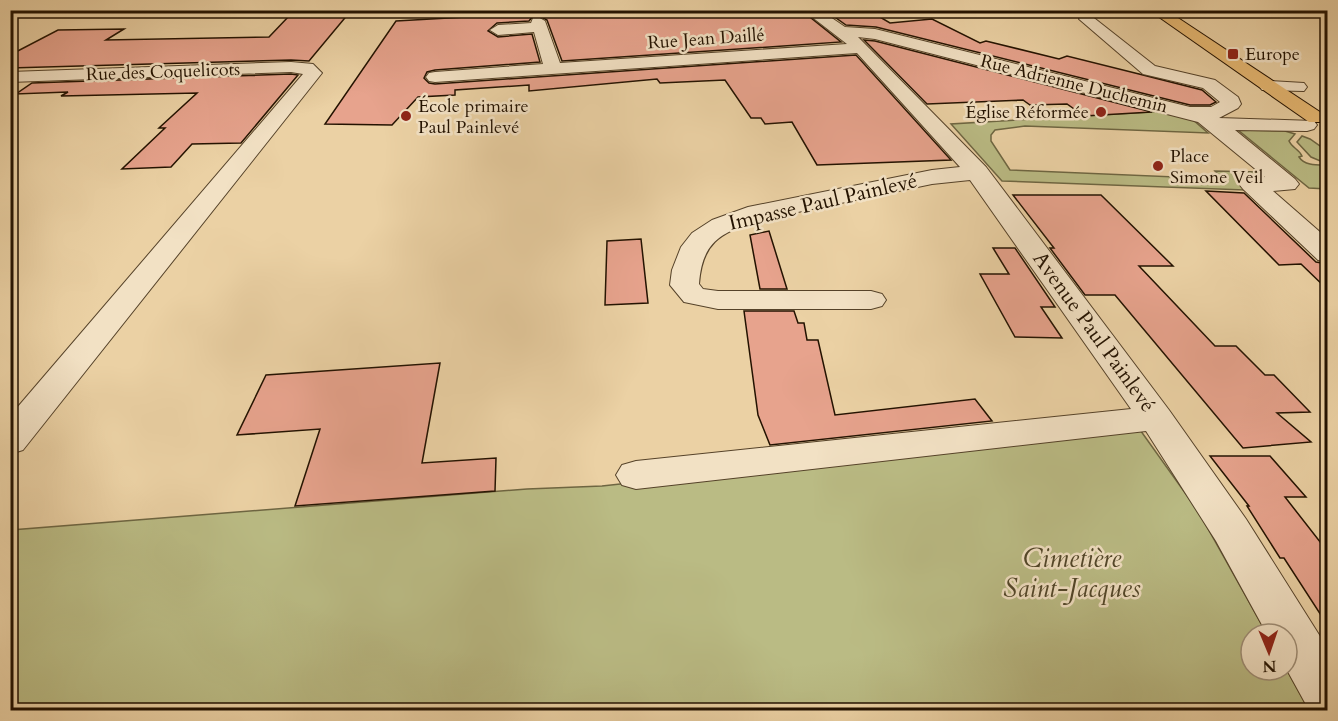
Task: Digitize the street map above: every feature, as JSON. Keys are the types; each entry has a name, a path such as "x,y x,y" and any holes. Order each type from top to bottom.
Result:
{"main road":[{"path":"1155,10 1319,123"}],"street":[{"name":"Avenue Paul Painlevé","path":"810,10 851,40 978,172 1156,418 1231,530 1328,694"},
{"path":"1104,10 1086,18 1149,70 1209,84 1231,101 1231,104 1214,113 1187,112"},
{"path":"498,30 539,24 553,69"},
{"name":"Rue Adrienne Duchemin","path":"851,40 875,34 1187,112 1215,124 1319,123"},
{"name":"Rue Jean Daillé","path":"435,76 553,69 851,40"},
{"name":"Rue des Coquelicots","path":"10,441 313,73 307,68 291,67 14,79"},
{"path":"1268,86 1299,87"},
{"path":"1215,124 1287,184 1251,184 1328,254"},
{"name":"Impasse Paul Painlevé","path":"871,300 718,300 694,296 684,285 685,265 696,242 721,224 748,215 932,177 978,172"},
{"path":"636,475 1156,418"}],"green space":[{"path":"1166,111 1192,119 1208,133 1025,126 995,130 991,135 991,141 1010,170 1222,179 1215,171 1261,172 1263,175 1237,179 1245,190 1002,181 951,124"},
{"path":"1238,130 1285,131 1295,134 1289,141 1301,154 1302,156 1299,157 1301,160 1310,164 1324,165 1323,162 1311,157 1297,142 1302,136 1310,139 1327,151 1327,189 1309,188"},
{"name":"Cimetière Saint-Jacques","path":"1138,427 1198,511 1260,622 1239,622 1239,682 1294,682 1309,710 11,710 11,530 527,489 602,486"}],"building":[{"path":"591,10 635,10 637,14 706,10 801,10 841,42 562,61 547,20 538,15 533,16 529,21 497,23 488,31 498,37 532,34 540,62 435,70 427,72 424,78 429,83 435,84 856,55 951,160 817,165 792,122 765,124 761,118 751,118 725,80 660,83 657,79 529,91 529,85 455,90 455,95 418,97 392,125 325,124 396,21"},
{"path":"825,10 868,10 890,23 932,19 980,43 986,41 1059,59 1067,56 1139,74 1202,90 1216,102 1210,105 1190,105 876,27 846,25"},
{"path":"349,13 309,61 10,68 10,55 58,30 124,29 106,40 269,37 290,15"},
{"path":"864,40 1152,112 1084,116 1067,104 1030,105 1023,100 927,104"},
{"path":"298,75 241,143 192,144 171,167 122,169 165,128 159,128 197,93 61,96 68,92 16,94 32,83"},
{"path":"1206,191 1244,193 1316,262 1328,264 1328,290 1301,264 1279,265"},
{"path":"1013,195 1101,195 1173,266 1139,266 1215,346 1236,346 1265,375 1274,375 1310,412 1277,413 1311,442 1243,448 1115,295 1085,295 1050,248 1054,248"},
{"path":"769,231 787,289 760,289 750,235"},
{"path":"641,239 648,303 605,305 607,241"},
{"path":"993,248 1015,248 1055,307 1041,307 1062,338 1015,337 980,274 1009,274"},
{"path":"744,311 794,311 798,323 804,323 807,340 818,340 835,415 975,399 992,421 770,445 758,415"},
{"path":"440,363 422,463 496,458 495,491 295,506 320,429 237,435 266,375"},
{"path":"1210,456 1270,456 1306,497 1285,497 1328,552 1328,626 1284,558 1280,558 1247,506 1249,506"}],"place":[{"name":"Europe","path":"1233,54"},
{"name":"Église Réformée","path":"1101,112"},
{"name":"École primaire Paul Painlevé","path":"406,116"},
{"name":"Place Simone Veil","path":"1158,166"}]}
